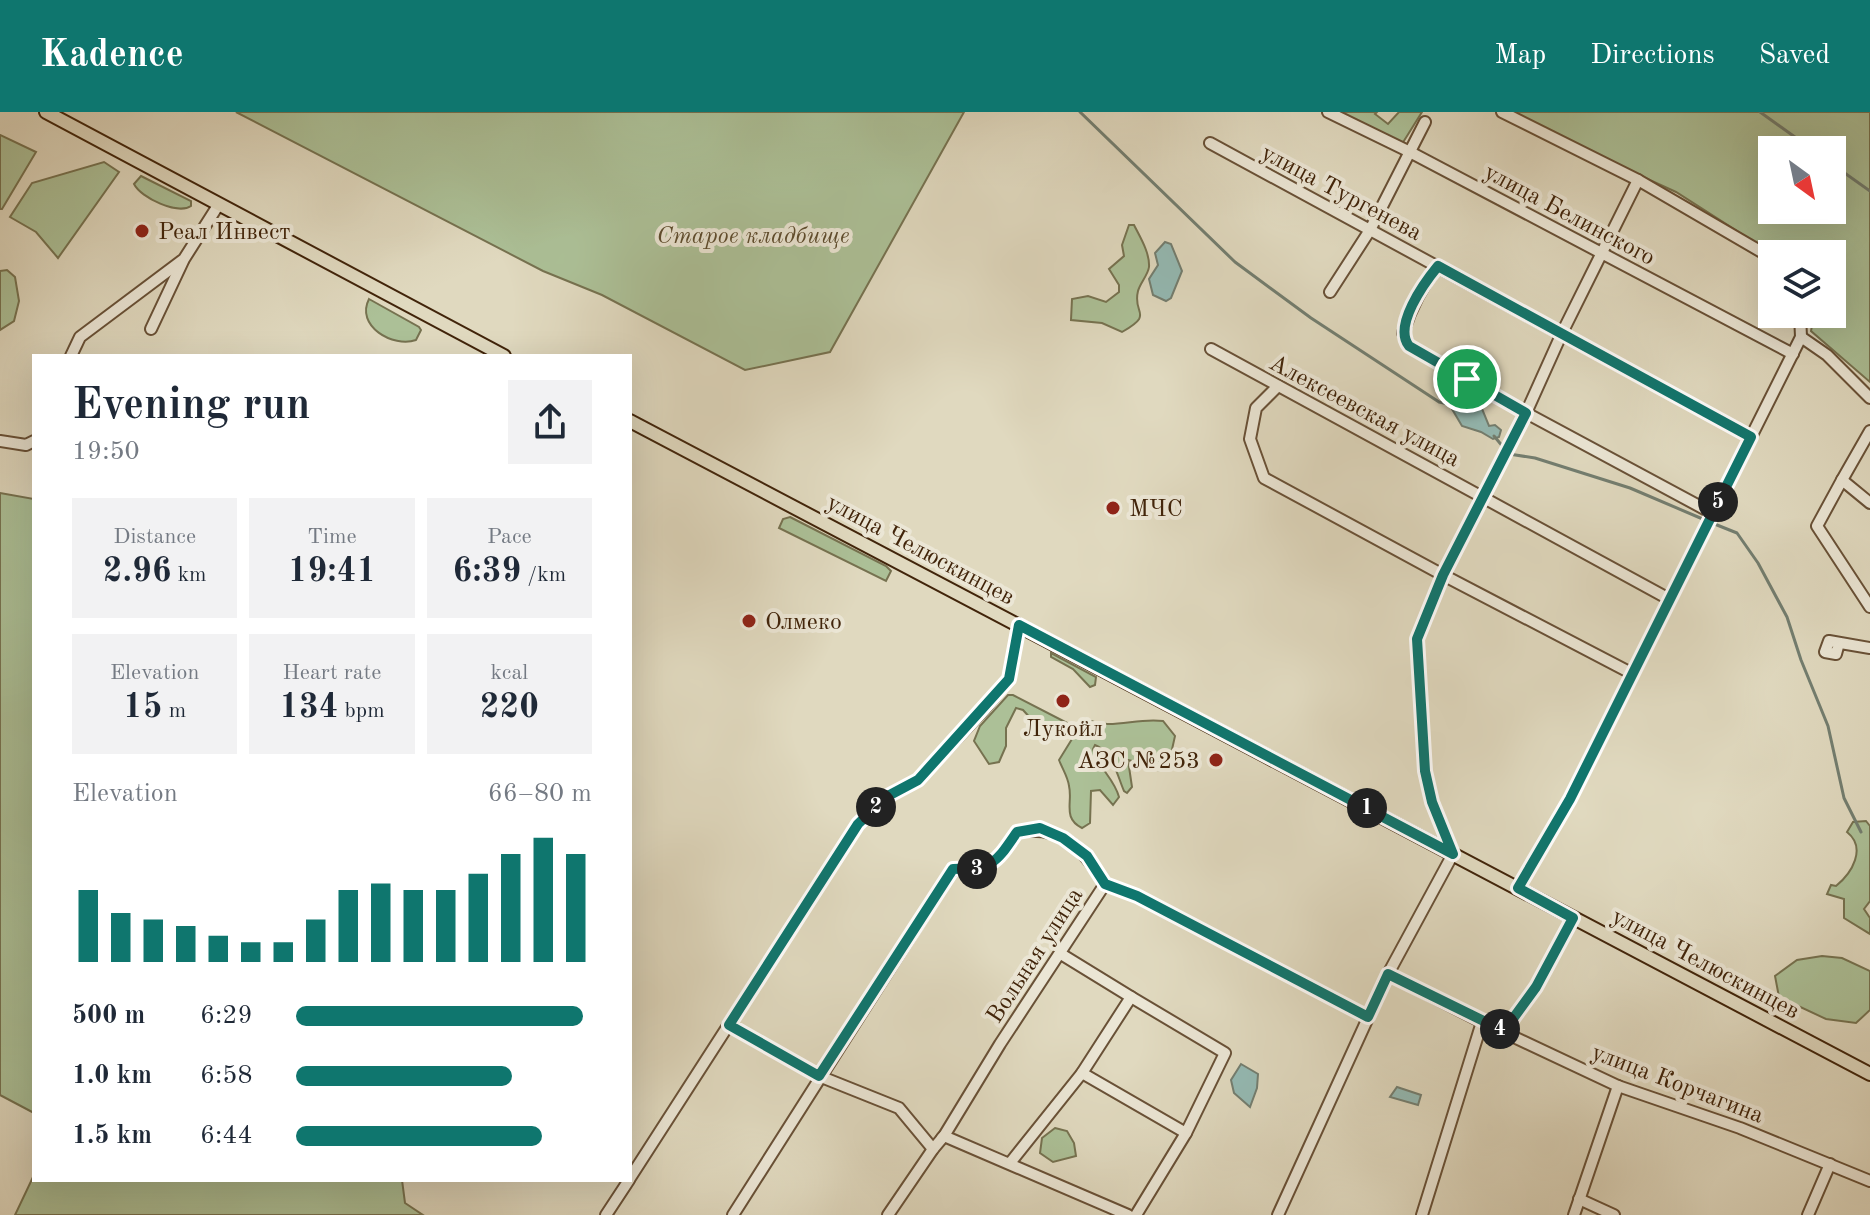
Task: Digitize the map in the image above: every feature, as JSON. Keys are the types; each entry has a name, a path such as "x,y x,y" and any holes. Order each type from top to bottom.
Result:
{"main road":[{"path":"46,112 500,354"},
{"name":"улица Челюскинцев","path":"632,422 1870,1074"}],"street":[{"name":"улица Белинского","path":"1328,112 1793,354"},
{"path":"1502,112 1638,180 1758,250"},
{"path":"1330,292 1370,230 1425,122"},
{"name":"улица Тургенева","path":"1210,143 1751,437"},
{"path":"1278,1215 1388,974 1453,854 1432,802 1425,771 1417,639 1443,575 1526,413 1638,180"},
{"path":"151,329 184,259 219,204"},
{"path":"72,354 80,337 184,259"},
{"path":"1438,266 1409,313 1403,333 1409,346 1712,513"},
{"path":"1518,888 1570,799 1793,354 1801,337 1801,328"},
{"path":"1801,337 1827,355 1870,398"},
{"name":"Алексеевская улица","path":"1211,349 1669,599"},
{"path":"1278,386 1256,408 1250,439 1264,478 1631,673"},
{"path":"1870,431 1817,526 1870,607"},
{"path":"0,441 26,445 32,442"},
{"path":"1842,480 1870,503"},
{"path":"632,1176 858,824 886,797 918,780 1009,679 1019,625"},
{"path":"1839,643 1870,648"},
{"path":"733,1215 953,869 984,868 1000,857 1017,832 1040,828 1063,838 1087,856 1105,884"},
{"name":"Вольная улица","path":"933,1149 1105,884 1137,896 1368,1017"},
{"path":"1504,1031 1536,987 1573,918"},
{"path":"1061,954 1225,1053 1186,1133 1136,1215"},
{"name":"улица Корчагина","path":"1388,974 1618,1086 1740,1128 1870,1181"},
{"path":"1010,1163 1082,1073 1131,997"},
{"path":"1422,1215 1482,1022"},
{"path":"729,1025 819,1076 899,1108 933,1149 888,1215"},
{"path":"1082,1073 1186,1133"},
{"path":"1574,1215 1618,1086"},
{"path":"944,1136 1128,1215"},
{"path":"1808,1215 1830,1164"},
{"path":"606,1215 628,1182"},
{"path":"1579,1199 1614,1215"}],"green space":[{"name":"Старое кладбище","path":"236,112 964,112 830,352 745,370 602,295 543,271"},
{"path":"1337,112 1377,112 1375,114 1388,124 1399,112 1422,112 1402,144"},
{"path":"1501,112 1870,112 1870,382 1811,331 1812,328 1846,328 1846,240 1758,240 1758,244 1676,192"},
{"path":"0,135 36,152 2,209 0,209"},
{"path":"104,162 119,172 58,258 36,232 10,217 32,183"},
{"path":"141,176 191,201 191,206 169,207 144,195 134,184"},
{"path":"1129,225 1134,225 1149,262 1138,291 1138,321 1122,332 1102,323 1071,320 1072,299 1088,296 1106,302 1119,292 1119,285 1109,269 1124,256 1122,245"},
{"path":"7,270 15,277 19,301 14,321 0,330 0,271"},
{"path":"369,299 419,327 421,330 416,340 397,341 379,333 367,318"},
{"path":"0,493 32,499 32,1112 0,1095"},
{"path":"790,517 886,566 891,571 886,581 779,528 783,519"},
{"path":"1051,653 1096,677 1095,685 1090,687 1073,669 1051,657"},
{"path":"1008,695 1073,726 1086,719 1104,724 1163,721 1175,736 1171,754 1162,771 1128,760 1132,787 1127,793 1110,758 1095,745 1095,756 1119,797 1113,805 1100,790 1091,791 1090,823 1082,828 1070,815 1070,792 1059,760 1072,739 1069,734 1062,730 1042,731 1023,710 1016,708 1006,728 1006,746 999,762 989,764 974,741 980,726"},
{"path":"1866,821 1870,826 1870,901 1864,909 1870,918 1870,934 1844,918 1844,899 1827,894 1831,885 1836,886 1847,874 1855,860 1856,845 1847,832 1853,822"},
{"path":"1822,956 1842,958 1870,971 1870,1010 1856,1023 1826,1019 1779,997 1775,976 1797,960"},
{"path":"1055,1128 1067,1131 1074,1143 1076,1156 1053,1162 1040,1153 1042,1138"},
{"path":"32,1179 32,1182 402,1182 405,1203 423,1215 15,1215"}],"water":[{"path":"1165,242 1171,244 1182,271 1171,298 1166,301 1153,295 1149,279 1158,265 1155,253"},
{"path":"1467,391 1478,399 1489,426 1495,425 1501,430 1499,437 1493,439 1462,426 1452,409 1454,400"},
{"path":"1241,1064 1258,1074 1250,1107 1234,1093 1231,1080"},
{"path":"1397,1087 1421,1095 1418,1105 1390,1097"}],"waterway":[{"path":"1080,112 1235,262 1311,318 1439,402 1453,405"},
{"path":"1760,112 1793,136"},
{"path":"1846,174 1870,191"},
{"path":"1494,436 1504,448"},
{"path":"1509,454 1535,458 1630,488 1705,520"},
{"path":"1712,523 1737,533 1758,563 1787,617 1828,726 1844,798 1861,832"}],"place":[{"name":"Реал Инвест","path":"142,231"},
{"name":"МЧС","path":"1113,508"},
{"name":"Олмеко","path":"749,621"},
{"name":"Лукойл","path":"1063,701"},
{"name":"АЗС №253","path":"1216,760"}],"route":[{"path":"1438,266 1751,437 1570,799 1518,888 1573,918 1536,987 1504,1031 1388,974 1368,1017 1137,896 1105,884 1087,856 1063,838 1040,828 1017,832 1000,857 984,868 953,869 819,1076 729,1025 858,824 886,797 918,780 1009,679 1019,625 1453,854 1432,802 1425,771 1417,639 1443,575 1526,413 1467,379 1409,346 1404,339 1409,313 1438,266"}]}
